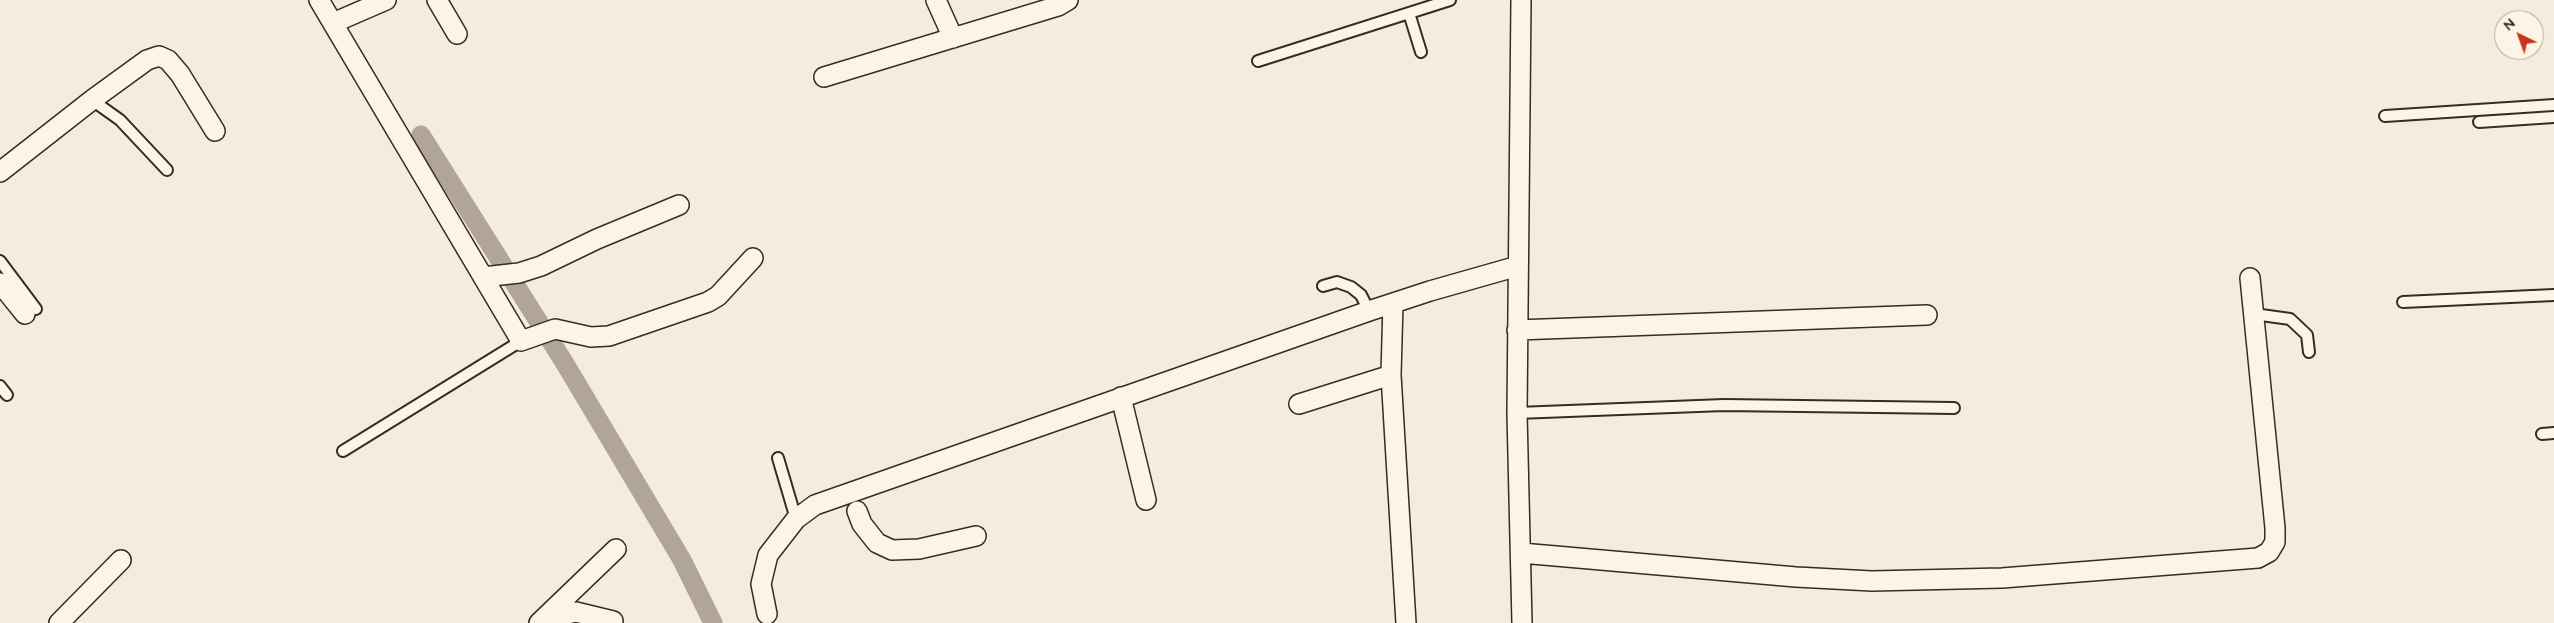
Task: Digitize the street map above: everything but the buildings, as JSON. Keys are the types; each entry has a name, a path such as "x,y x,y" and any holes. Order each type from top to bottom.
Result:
{"street":[{"path":"319,0 526,339 554,329 591,337 609,336 708,302 724,290 753,258"},
{"path":"334,23 386,0"},
{"path":"437,0 458,34"},
{"path":"936,0 953,38"},
{"path":"824,77 1058,6 1068,0"},
{"path":"1521,0 1517,413 1522,623"},
{"path":"0,172 92,100 147,60 159,56 168,60 180,74 215,130"},
{"path":"488,276 519,273 541,266 597,239 680,205"},
{"path":"767,614 762,584 768,555 796,519 815,505 855,501 1121,397 1393,303 1518,266"},
{"path":"1521,553 1796,577 1872,580 2002,578 2258,558 2269,552 2275,542 2275,528 2250,278"},
{"path":"0,283 30,312"},
{"path":"1393,303 1391,375 1406,623"},
{"path":"1517,330 1927,315"},
{"path":"1299,404 1391,375"},
{"path":"1121,397 1146,500"},
{"path":"855,501 862,524 877,543 892,550 919,549 976,536"},
{"path":"541,621 616,549"},
{"path":"59,623 122,560"},
{"path":"541,621 576,612 613,621"}],"lane":[{"path":"1258,61 1450,0"},
{"path":"1409,13 1421,52"},
{"path":"92,100 120,120 167,170"},
{"path":"2385,116 2554,105"},
{"path":"2479,122 2554,118"},
{"path":"0,261 30,312"},
{"path":"1323,286 1338,282 1351,287 1361,295 1369,311"},
{"path":"2403,302 2554,295"},
{"path":"2254,314 2290,319 2307,335 2309,352"},
{"path":"343,450 526,339"},
{"path":"0,386 7,395"},
{"path":"1517,413 1724,406 1954,408"},
{"path":"2542,434 2554,433"},
{"path":"778,458 796,519"}],"waterway":[{"path":"421,135 564,362 682,560 713,623"}]}
